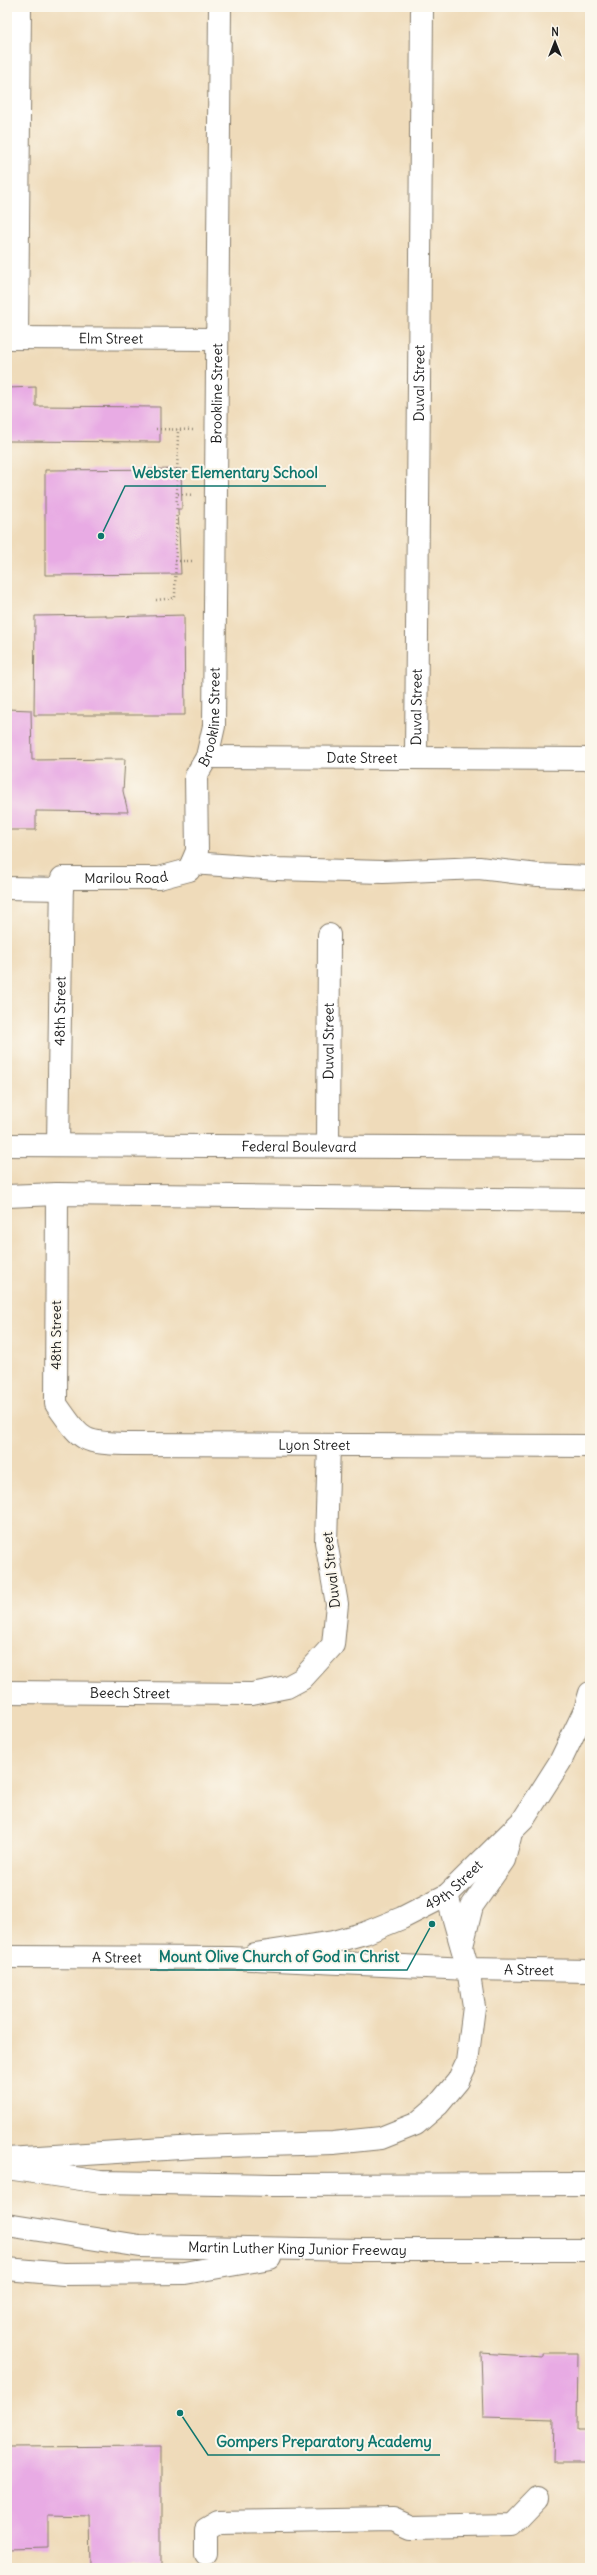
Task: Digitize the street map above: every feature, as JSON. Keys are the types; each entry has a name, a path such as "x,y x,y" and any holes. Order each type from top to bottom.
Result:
{"main road":[{"path":"12,338 20,7"},
{"name":"Brookline Street","path":"190,866 197,851 196,776 207,757 214,726 216,339 220,7"},
{"name":"Duval Street","path":"416,758 422,7"},
{"name":"Elm Street","path":"12,338 216,339"},
{"name":"Date Street","path":"207,757 590,759"},
{"name":"Marilou Road","path":"7,888 62,883 159,878 190,866 384,872 479,868 538,875 590,877"},
{"name":"48th Street","path":"58,1145 62,883"},
{"name":"Duval Street","path":"328,1146 329,935"},
{"name":"Federal Boulevard","path":"7,1145 590,1148"},
{"path":"7,1196 57,1194 590,1200"},
{"name":"48th Street","path":"56,1404 57,1194"},
{"name":"Lyon Street","path":"56,1404 74,1430 86,1440 99,1444 590,1446"},
{"name":"Duval Street","path":"252,1694 287,1687 302,1679 333,1644 337,1604 326,1542 329,1445"},
{"name":"Beech Street","path":"7,1692 252,1694"},
{"name":"49th Street","path":"230,1958 333,1942 365,1933 402,1918 448,1895 523,1820 560,1762 585,1710 590,1693"},
{"path":"462,1947 472,1906 504,1860 511,1832"},
{"path":"7,2159 196,2147 333,2143 381,2138 416,2124 438,2105 458,2081 467,2062 474,2007 468,1969 448,1895"},
{"name":"A Street","path":"7,1957 230,1958 468,1969 590,1971"},
{"path":"7,2168 101,2182 272,2185 590,2184"},
{"name":"Martin Luther King Junior Freeway","path":"7,2225 140,2246 324,2249 562,2250 590,2252"},
{"path":"7,2270 64,2274 185,2273 324,2249"},
{"path":"206,2554 206,2529 218,2522 393,2520 410,2527 512,2525 538,2498"}],"path":[{"path":"156,429 194,430"},
{"path":"156,600 175,598 178,430"},
{"path":"178,494 194,495"},
{"path":"175,561 193,561"}],"building":[{"path":"36,387 36,406 160,407 160,442 7,441 7,388"},
{"path":"181,469 182,509 178,509 181,574 45,575 45,470"},
{"path":"106,615 106,617 184,615 185,715 34,715 35,616"},
{"path":"7,709 31,710 32,760 125,759 123,791 128,812 36,811 36,830 7,830"},
{"path":"481,2353 543,2357 543,2353 578,2353 577,2430 590,2430 590,2462 553,2462 554,2419 483,2417"},
{"path":"161,2446 161,2568 91,2568 90,2516 48,2515 48,2548 7,2549 7,2447"}],"place":[{"name":"Webster Elementary School","path":"101,536"},
{"name":"Mount Olive Church of God in Christ","path":"432,1924"},
{"name":"Gompers Preparatory Academy","path":"180,2413"}]}
